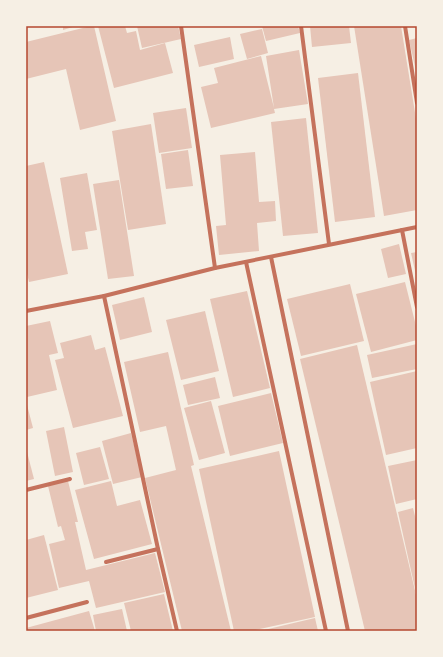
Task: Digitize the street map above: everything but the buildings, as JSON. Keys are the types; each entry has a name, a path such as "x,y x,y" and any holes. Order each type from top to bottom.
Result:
{"street":[{"path":"180,26 215,268"},
{"path":"301,26 329,244"},
{"path":"405,26 417,103"},
{"path":"26,311 104,296 215,268 417,227"},
{"path":"402,230 417,307"},
{"path":"271,257 348,631"},
{"path":"246,262 326,631"},
{"path":"104,296 177,631"},
{"path":"26,490 70,479"},
{"path":"106,562 158,549"},
{"path":"26,618 87,602"}]}
